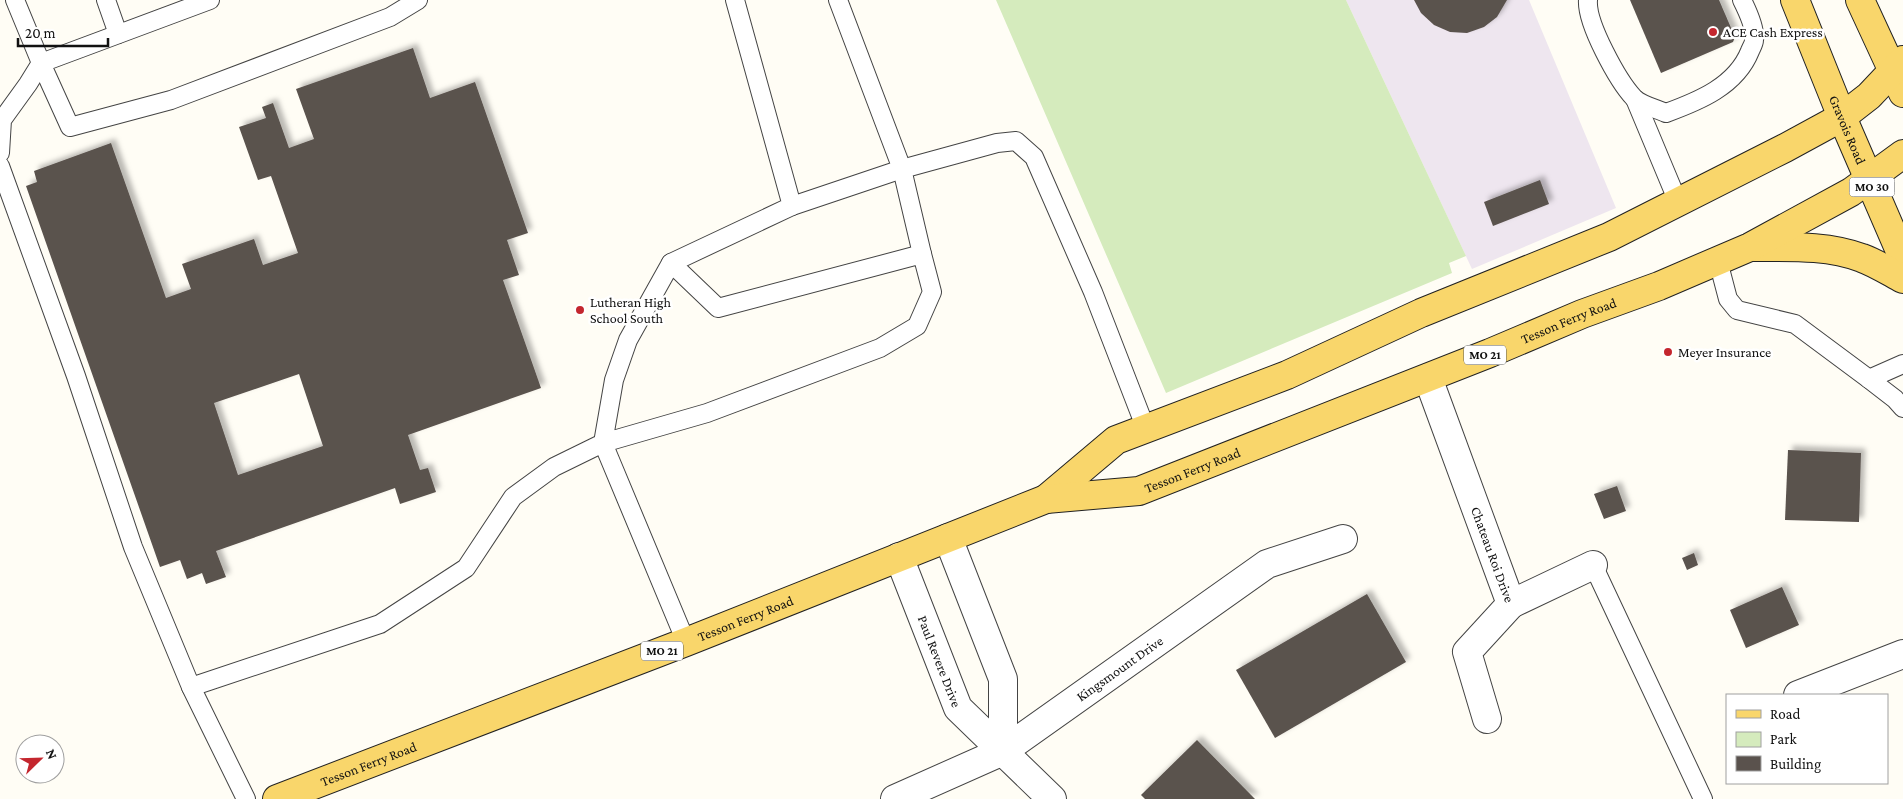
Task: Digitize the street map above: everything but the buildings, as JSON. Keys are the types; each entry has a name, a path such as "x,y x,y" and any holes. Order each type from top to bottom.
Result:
{"main road":[{"name":"Gravois Road","path":"1795,0 1903,258"},
{"path":"1860,0 1900,75"},
{"name":"MO 21","path":"1842,116 1900,75"},
{"name":"Tesson Ferry Road","path":"1046,499 1116,440 1287,375 1422,313 1608,237 1785,148 1842,116"},
{"name":"Tesson Ferry Road","path":"277,799 686,642 1046,499 1139,491 1428,378 1750,247 1822,210 1869,180 1903,154"},
{"path":"1750,247 1806,248 1836,251 1861,258 1903,280"}],"street":[{"name":"Chateau Roi Drive","path":"1428,378 1511,604 1466,652 1487,719"},
{"path":"948,538 1003,679 1003,751"},
{"name":"Kingsmount Drive","path":"895,799 1003,751 1267,564 1342,539"},
{"name":"Paul Revere Drive","path":"899,557 958,708 1052,799"},
{"path":"1511,604 1593,565"},
{"path":"1801,694 1903,654"}],"lane":[{"path":"15,0 70,127 171,100 390,16 418,0"},
{"path":"106,0 118,34"},
{"path":"0,154 2,120 41,63 210,0"},
{"path":"735,0 792,206"},
{"path":"191,687 380,624 466,568 513,497 554,467 603,443 707,413 880,348 917,326 932,292 902,169 838,0"},
{"path":"1588,0 1587,7 1596,35 1615,70 1635,99 1678,202"},
{"path":"1635,99 1666,113 1694,103 1716,91 1745,64 1754,40 1749,14 1742,0"},
{"path":"686,642 603,443 614,380 628,340 671,263 792,206 902,169 997,143 1016,141 1034,157 1093,292 1146,429"},
{"path":"0,166 76,376 133,547 191,687 246,799"},
{"path":"671,263 718,308 922,254"},
{"path":"1718,261 1728,299 1737,310 1795,324 1895,399 1903,408"},
{"path":"1869,379 1903,364"},
{"path":"1593,565 1703,799"}],"shaded area":[{"path":"1346,0 1529,0 1616,208 1472,269"}],"green space":[{"path":"996,0 1346,0 1466,256 1449,263 1452,273 1166,393"}],"place":[{"name":"ACE Cash Express","path":"1713,32"},
{"name":"Lutheran High School South","path":"580,310"},
{"name":"Meyer Insurance","path":"1668,352"}]}
